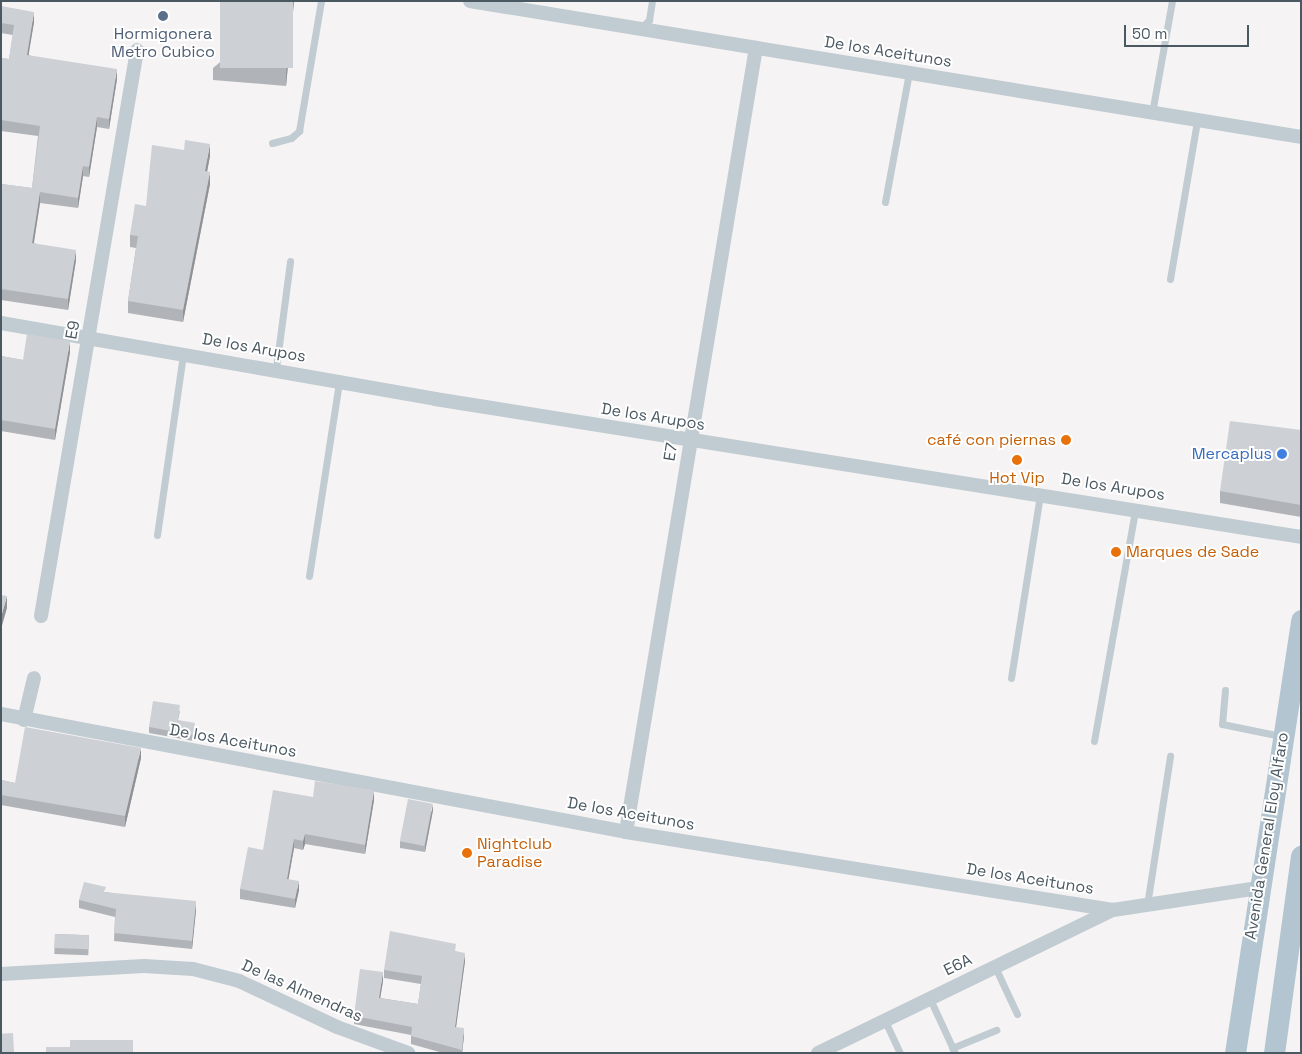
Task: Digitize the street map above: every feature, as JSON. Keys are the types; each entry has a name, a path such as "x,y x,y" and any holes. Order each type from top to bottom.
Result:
{"main road":[{"name":"Avenida General Eloy Alfaro","path":"1235,1053 1258,888 1301,620"},
{"path":"1274,1053 1301,856"}],"street":[{"name":"De los Aceitunos","path":"470,1 1301,137"},
{"name":"E7","path":"626,832 756,48"},
{"name":"E9","path":"41,616 137,50"},
{"name":"De los Arupos","path":"1,323 90,336 276,368 340,382 691,441 1135,508 1301,537"},
{"path":"24,720 34,678"},
{"name":"De los Aceitunos","path":"1,714 24,720 626,832 1113,910 1258,888"},
{"name":"E6A","path":"818,1053 1113,910"},
{"name":"De las Almendras","path":"4,972 144,966 193,969 239,980 336,1027 408,1053"}],"lane":[{"path":"272,143 291,138 299,131 320,1"},
{"path":"640,29 649,20 652,1"},
{"path":"1152,113 1172,1"},
{"path":"885,202 909,73"},
{"path":"1170,279 1197,121"},
{"path":"276,368 290,260"},
{"path":"157,534 183,352"},
{"path":"308,576 340,382"},
{"path":"1011,678 1040,494"},
{"path":"1094,741 1135,508"},
{"path":"1225,690 1222,724 1282,736"},
{"path":"1147,905 1170,756"},
{"path":"995,967 1017,1014"},
{"path":"930,998 954,1050 996,1030"},
{"path":"885,1021 900,1053"}],"building":[{"path":"220,1 293,1 293,68 220,68"},
{"path":"1,6 34,12 27,55 117,69 109,119 97,117 89,167 83,166 78,198 40,192 32,243 76,250 68,299 1,289 1,184 32,188 40,126 1,120 1,58 9,59 14,25 1,23"},
{"path":"185,140 210,144 205,171 210,172 183,310 128,301 138,236 130,235 135,204 146,206 152,145 184,150"},
{"path":"27,334 70,341 55,429 1,420 1,356 23,360"},
{"path":"1230,421 1301,430 1301,505 1220,491"},
{"path":"1,595 7,596 1,617"},
{"path":"153,701 180,705 178,720 195,723 193,735 149,727"},
{"path":"25,727 141,748 125,816 1,795 1,780 15,783"},
{"path":"315,781 374,790 365,845 305,834 303,841 294,839 287,879 299,881 295,899 240,889 248,847 263,850 273,790 313,797"},
{"path":"408,799 433,804 424,846 400,841"},
{"path":"84,882 106,887 104,892 196,901 192,941 114,933 116,909 79,900"},
{"path":"390,931 456,944 455,951 465,953 455,1027 464,1028 462,1050 411,1036 412,1027 354,1016 360,969 383,972 379,998 418,1004 422,976 384,970"},
{"path":"55,934 89,935 88,949 55,948"},
{"path":"13,1033 14,1053 2,1053 1,1034"},
{"path":"70,1040 133,1040 133,1053 46,1053 46,1047 70,1047"}],"place":[{"name":"Hormigonera Metro Cubico","path":"163,16"},
{"name":"café con piernas","path":"1066,440"},
{"name":"Mercaplus","path":"1282,454"},
{"name":"Hot Vip","path":"1017,460"},
{"name":"Marques de Sade","path":"1116,552"},
{"name":"Nightclub Paradise","path":"467,853"}]}
